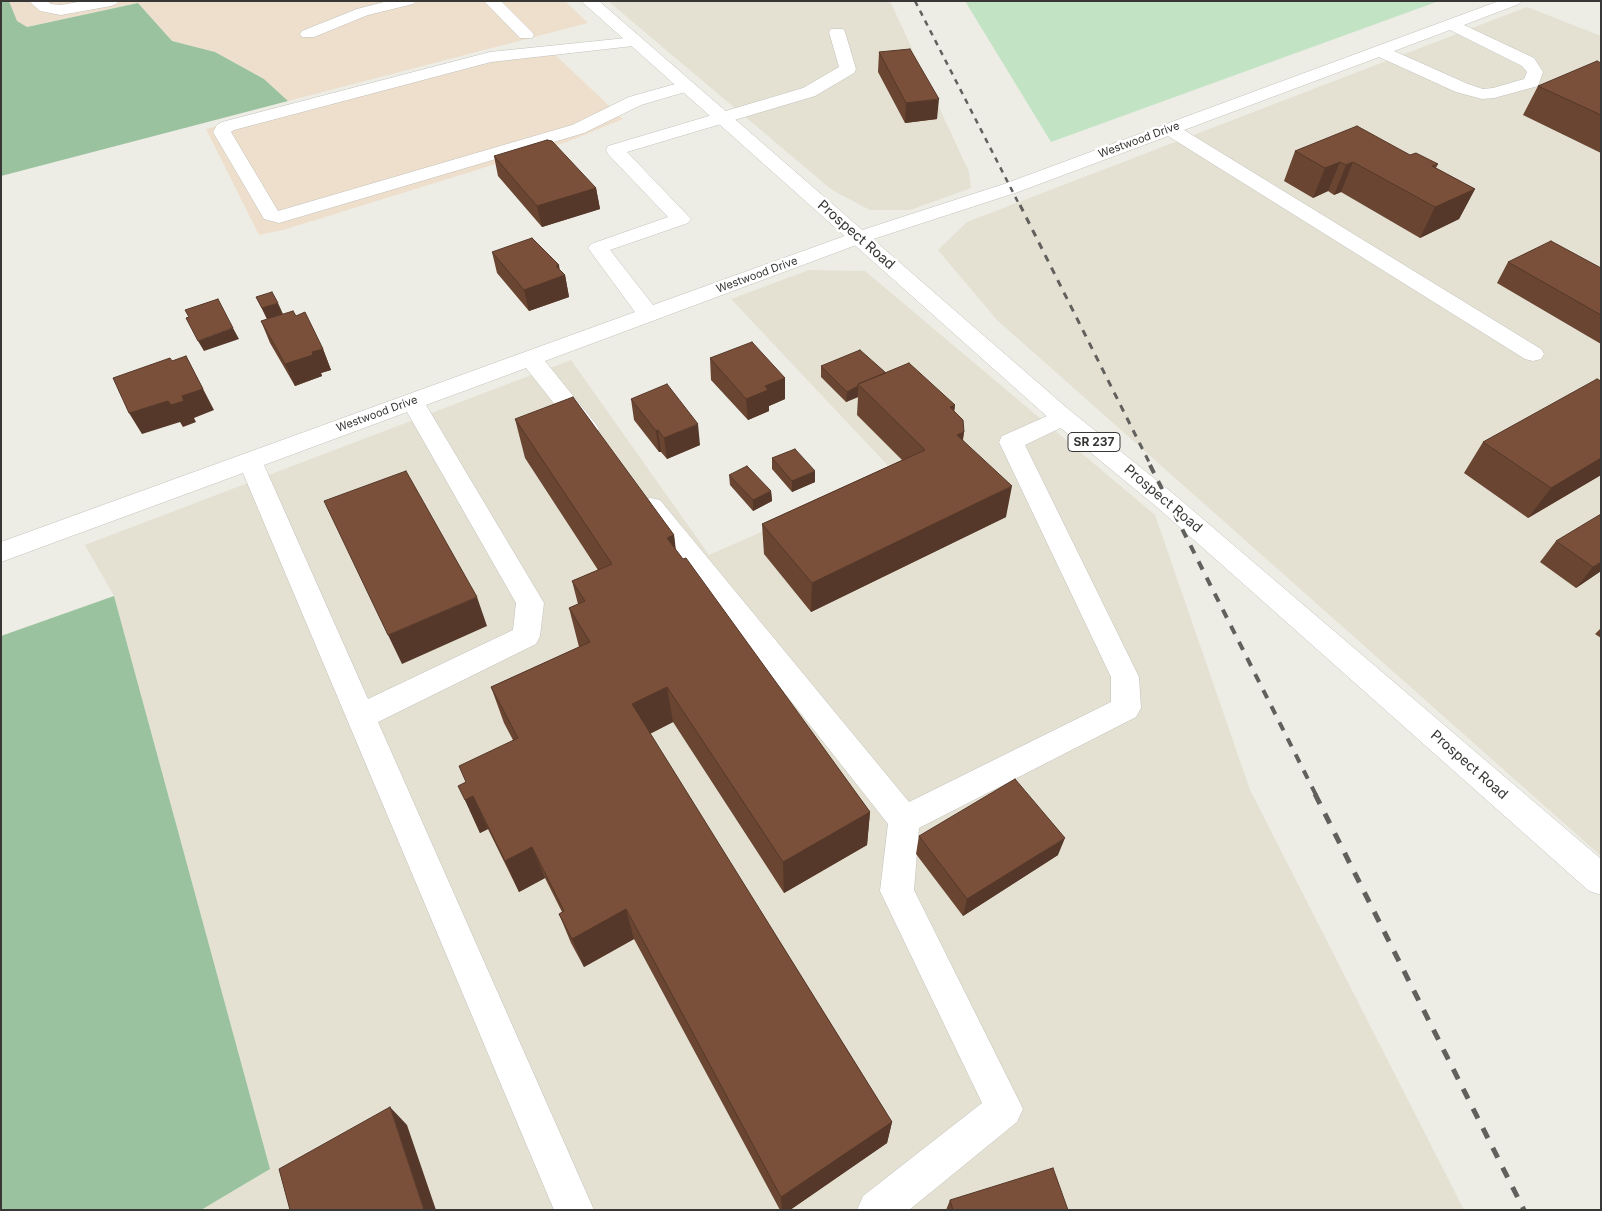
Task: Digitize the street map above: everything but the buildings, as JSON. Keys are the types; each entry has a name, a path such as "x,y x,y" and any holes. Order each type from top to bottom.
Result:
{"street":[{"path":"36,1 46,8 61,10 111,1"},
{"path":"308,34 364,12 408,1"},
{"path":"492,1 526,35"},
{"name":"Prospect Road","path":"589,1 1063,417 1168,502 1601,880"},
{"name":"Westwood Drive","path":"1,552 860,237 1011,188 1514,1"},
{"path":"1380,51 1462,88 1482,94 1494,93 1532,82 1535,72 1528,62 1451,25"},
{"path":"649,315 598,248 681,219 614,150 809,92 848,69 837,32"},
{"path":"636,42 490,57 223,129 222,132 271,215 288,216 578,129 635,101 686,86"},
{"path":"1170,129 1533,354"},
{"path":"530,358 605,451"},
{"path":"360,716 526,636 530,603 412,402"},
{"path":"904,820 1126,708 1125,677 1011,442 1063,417"},
{"path":"250,461 574,1210"},
{"path":"636,489 904,820 897,891 1004,1109 877,1210"}],"shaded area":[{"path":"9,1 565,1 588,23 288,101 264,79 215,52 172,41 138,3 27,27 17,22"},
{"path":"608,1 890,1 969,172 971,188 910,210 870,210 832,190"},
{"path":"1527,7 1601,36 1601,856 997,320 938,250 967,222"},
{"path":"548,48 623,119 567,142 283,230 259,235 206,129 497,52"},
{"path":"809,270 865,271 1155,515 1250,790 1464,1210 201,1210 270,1169 114,596 85,545 571,360 709,555 895,473 731,299"}],"green space":[{"path":"1,1 9,1 17,21 27,27 138,3 172,41 215,52 264,79 288,101 1,176"},
{"path":"965,1 1439,1 1051,142"},
{"path":"114,596 270,1169 201,1210 1,1210 1,636"}],"railway":[{"path":"915,1 1020,206"},
{"path":"1020,205 1151,466"},
{"path":"1150,465 1316,795"},
{"path":"1315,794 1524,1210"}]}
